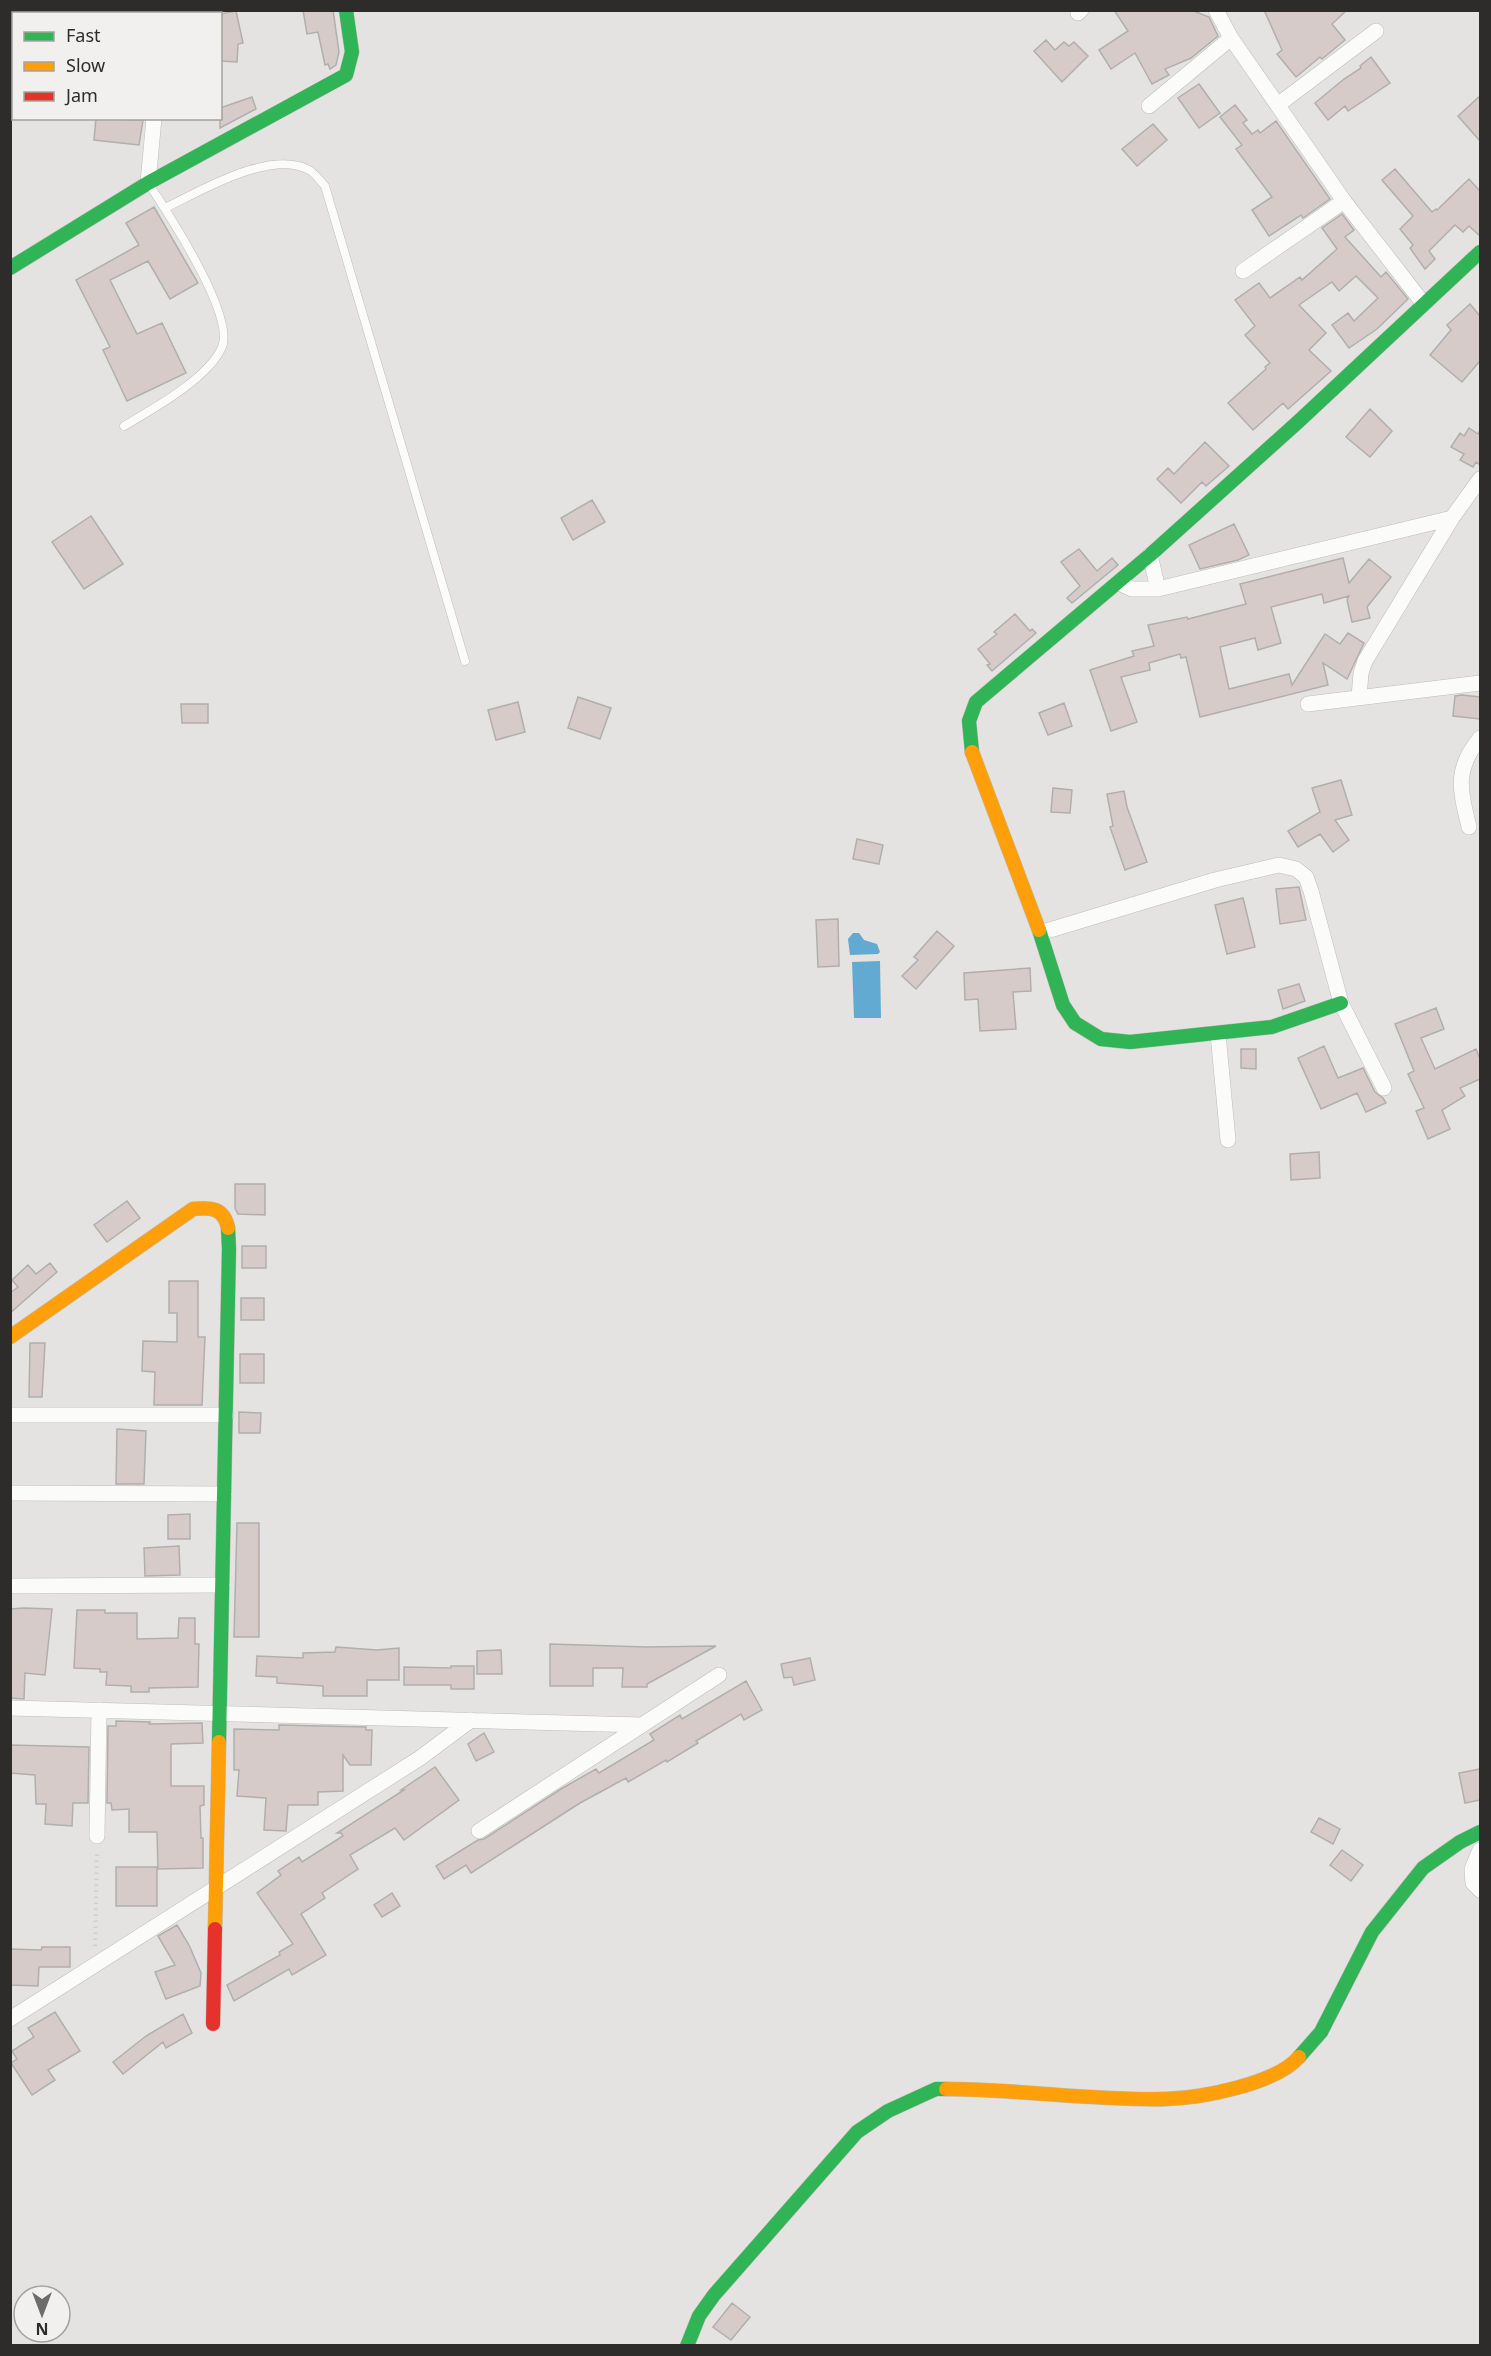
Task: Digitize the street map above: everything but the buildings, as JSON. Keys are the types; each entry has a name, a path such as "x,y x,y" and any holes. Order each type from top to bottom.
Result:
{"street":[{"path":"10,268 148,183 346,75 352,66 353,54 346,10"},
{"path":"1222,13 1231,38 1344,201 1423,303"},
{"path":"1278,104 1376,31"},
{"path":"1149,106 1231,38"},
{"path":"148,183 154,120"},
{"path":"1243,271 1344,201"},
{"path":"1341,1003 1272,1026 1218,1034 1130,1042 1101,1039 1075,1023 1063,1005 1040,933 970,746 969,721 976,702 1119,583 1299,421 1423,303 1475,266 1480,252"},
{"path":"1359,697 1361,673 1365,661 1452,518 1480,478"},
{"path":"1119,583 1132,589 1158,589 1452,518"},
{"path":"1150,555 1158,589"},
{"path":"1308,704 1480,683"},
{"path":"1469,827 1462,797 1461,777 1468,752 1480,738"},
{"path":"1040,933 1215,880 1279,865 1296,869 1305,877 1341,1003 1384,1088"},
{"path":"1218,1034 1228,1140"},
{"path":"10,1337 194,1209 210,1206 220,1210 226,1218 229,1231 213,2024"},
{"path":"10,1415 226,1415"},
{"path":"10,1493 224,1494"},
{"path":"10,1586 222,1585"},
{"path":"479,1831 719,1675"},
{"path":"10,1708 642,1725"},
{"path":"97,1836 99,1710"},
{"path":"10,2019 420,1758 471,1720"},
{"path":"687,2346 699,2316 714,2295 857,2132 897,2107 936,2089 990,2089 1064,2095 1167,2099 1222,2091 1266,2079 1296,2061 1321,2032 1372,1932 1423,1868 1460,1842 1480,1832"},
{"path":"1480,1850 1472,1869 1473,1883 1480,1890"}],"lane":[{"path":"165,208 243,171 281,163 309,170 325,186 465,661"},
{"path":"124,426 209,368 223,345 224,326 216,301 165,208 148,183"}],"path":[{"path":"95,1965 97,1836"}],"water":[{"path":"853,933 859,933 864,940 877,944 880,952 850,955 848,939"},
{"path":"880,961 881,1018 854,1018 852,962"}],"traffic: fast":[{"path":"10,268 148,183 346,75 352,52 346,10"},
{"path":"972,752 969,721 976,702 1150,555 1299,421 1480,252"},
{"path":"1039,930 1063,1005 1075,1023 1101,1039 1130,1042 1272,1027 1341,1003"},
{"path":"219,1742 228,1228"},
{"path":"1299,2057 1321,2032 1372,1932 1423,1868 1460,1842 1480,1832"},
{"path":"687,2346 699,2316 714,2295 857,2132 888,2111 936,2089 946,2089"}],"traffic: slow":[{"path":"972,752 1039,930"},
{"path":"10,1337 193,1209 216,1210 223,1216 228,1228"},
{"path":"215,1929 219,1742"},
{"path":"946,2089 1111,2098 1181,2098 1237,2088 1256,2082 1288,2067 1299,2057"}],"traffic: jam":[{"path":"213,2024 215,1929"}]}
